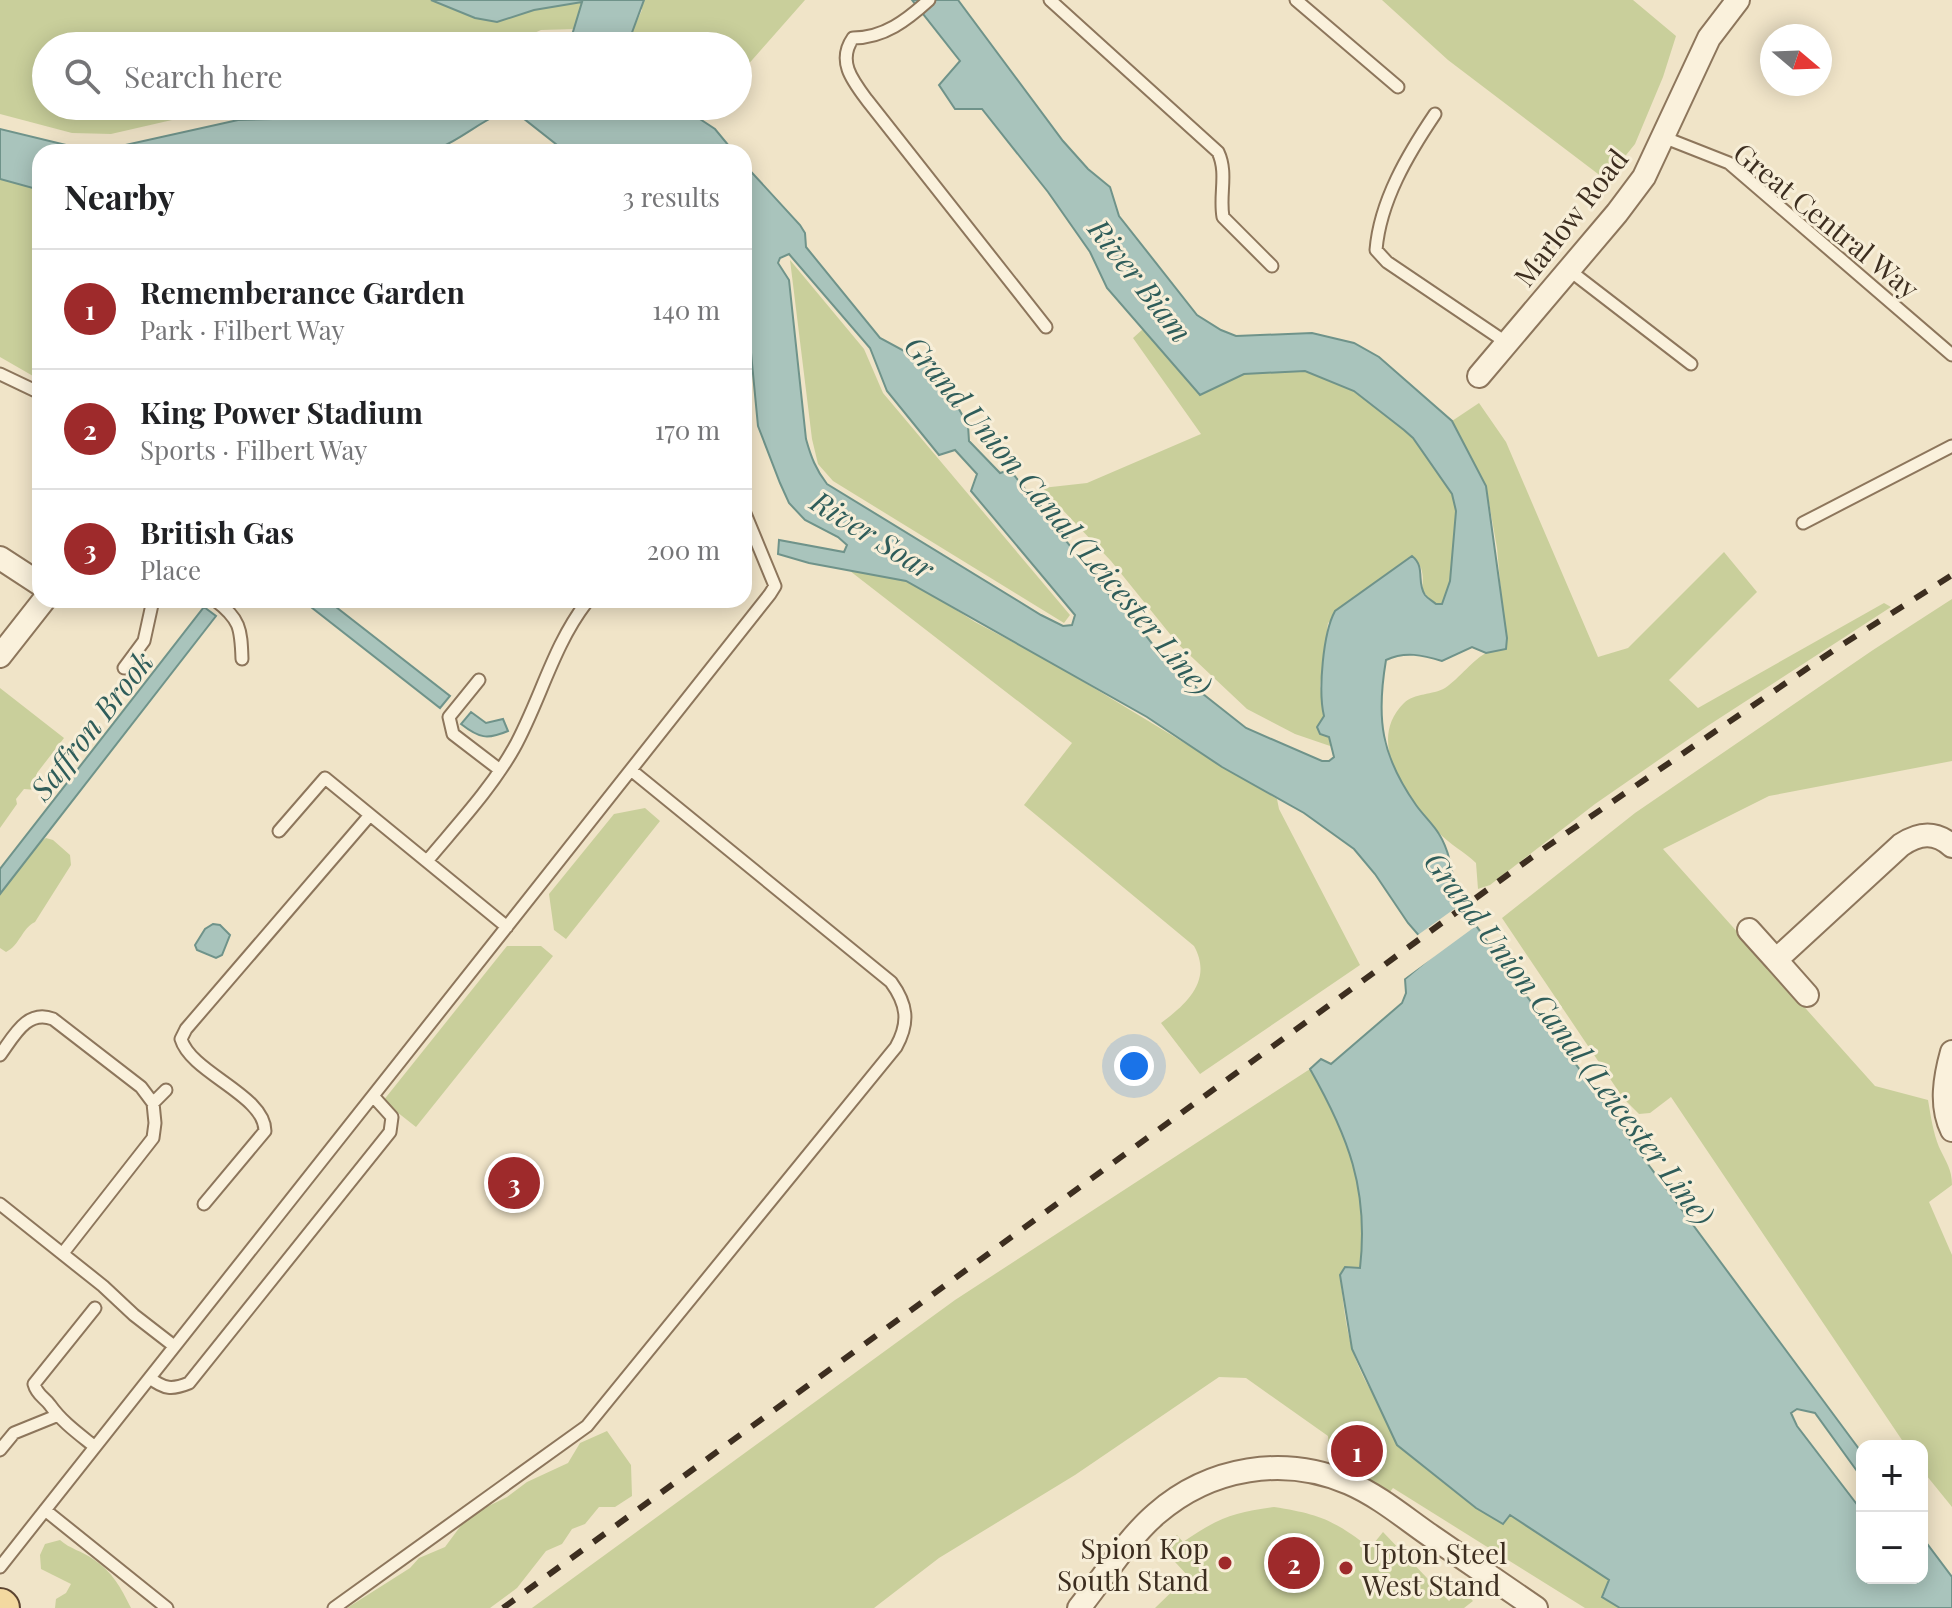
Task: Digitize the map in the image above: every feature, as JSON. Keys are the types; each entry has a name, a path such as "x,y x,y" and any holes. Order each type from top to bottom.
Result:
{"street":[{"name":"Marlow Road","path":"1479,376 1644,177 1690,73 1709,38 1738,0"},
{"path":"0,558 32,579"},
{"path":"0,656 38,608"},
{"path":"1776,960 1901,845 1927,834 1943,839 1952,846"},
{"path":"1749,930 1807,995"},
{"path":"1952,1052 1944,1102 1952,1130"},
{"path":"1079,1608 1153,1516 1169,1503 1229,1473 1272,1467 1323,1474 1370,1494 1536,1608"}],"lane":[{"path":"929,0 911,17 876,36 853,38 845,49 846,63 855,83 1046,327"},
{"path":"1050,0 1218,152 1223,163 1223,217 1272,266"},
{"path":"1296,0 1398,87"},
{"path":"1435,114 1412,149 1394,188 1378,232 1376,250 1387,262 1507,343"},
{"name":"Great Central Way","path":"1663,137 1729,163 1952,355"},
{"path":"1569,270 1691,364"},
{"path":"0,374 32,389"},
{"path":"1803,523 1952,446"},
{"path":"0,1567 775,586 752,530"},
{"path":"124,668 144,641 151,608"},
{"path":"226,608 234,614 241,634 242,659"},
{"path":"427,861 500,770 531,714 571,622 582,608"},
{"path":"479,680 449,717 453,734 500,770"},
{"path":"334,1608 587,1426 896,1047 905,1031 906,1013 901,996 891,982 631,770"},
{"path":"279,831 325,778 507,927"},
{"path":"204,1204 266,1126 258,1112 189,1052 181,1039 186,1029 370,815"},
{"path":"0,1055 26,1021 44,1015 141,1087 153,1103 153,1138 63,1253"},
{"path":"153,1103 166,1090"},
{"path":"150,1378 162,1387 174,1389 189,1383 390,1132 392,1117 373,1096"},
{"path":"0,1204 174,1346"},
{"path":"95,1308 34,1384 56,1416 95,1447"},
{"path":"0,1450 14,1433 56,1416"},
{"path":"45,1510 167,1608"}],"green space":[{"path":"0,0 431,0 475,18 497,22 534,10 583,2 575,29 536,32 32,32 32,120 172,120 111,134 72,133 0,114"},
{"path":"644,0 805,0 752,60 752,32 632,32 642,10"},
{"path":"1382,0 1633,0 1676,36 1635,144 1606,180 1448,60"},
{"path":"0,179 32,188 32,375 0,357"},
{"path":"790,260 864,349 883,393 1070,615 1064,623 833,481 818,464 812,439"},
{"path":"1143,329 1200,395 1244,374 1305,371 1354,390 1414,438 1452,494 1456,511 1450,581 1442,604 1436,604 1425,593 1421,568 1412,557 1328,623 1320,686 1322,721 1333,747 1295,734 1247,709 1178,644 1111,561 1042,488 1087,483 1201,434 1133,338"},
{"path":"1479,403 1506,442 1598,657 1628,648 1724,552 1757,592 1669,680 1698,708 1884,603 1891,607 1709,725 1595,804 1490,885 1478,889 1476,863 1438,832 1404,787 1389,753 1388,735 1393,718 1408,700 1445,688 1483,655 1506,649 1497,548 1486,486 1452,421"},
{"path":"850,571 906,580 922,588 1277,799 1279,809 1360,965 1200,1074 1161,1023 1188,999 1199,980 1201,970 1194,946 1024,805 1072,743"},
{"path":"1952,599 1952,761 1769,796 1663,849 1875,1086 1928,1100 1935,1136 1952,1179 1952,1185 1929,1202 1952,1255 1952,1507 1928,1477 1928,1440 1902,1440 1671,1097 1650,1113 1639,1114 1623,1098 1502,918 1635,813"},
{"path":"0,688 64,738 37,773 36,790 24,789 0,828"},
{"path":"645,808 660,821 566,939 554,930 549,894 614,814"},
{"path":"46,838 53,840 70,855 71,865 35,922 6,952 0,948 0,867 4,868"},
{"path":"507,946 541,946 553,956 416,1127 383,1101"},
{"path":"1310,1069 1345,1141 1358,1188 1362,1240 1360,1268 1340,1275 1352,1348 1376,1398 1413,1448 1458,1491 1503,1524 1510,1515 1609,1580 1602,1597 1620,1608 1585,1608 1393,1488 1389,1493 1356,1474 1330,1464 1328,1436 1246,1378 1219,1377 1075,1475 939,1558 874,1608 532,1608 955,1300"},
{"path":"607,1431 631,1465 632,1496 615,1507 599,1507 585,1524 572,1529 562,1544 546,1551 517,1588 490,1608 347,1608 410,1568 419,1558 445,1547 468,1516 507,1497 527,1482 568,1463 580,1443"},
{"path":"1274,1507 1325,1520 1370,1548 1383,1532 1449,1601 1462,1589 1473,1601 1464,1608 1155,1608 1188,1576 1163,1549 1177,1535 1183,1542 1226,1518"},
{"path":"60,1540 106,1569 131,1608 55,1608 56,1599 66,1593 71,1584 41,1569 40,1555 45,1544"}],"water":[{"path":"431,0 644,0 632,32 573,32 582,2 534,10 497,22 475,18"},
{"path":"912,0 958,0 1063,141 1088,169 1110,187 1119,216 1197,315 1236,336 1312,333 1354,343 1379,357 1452,421 1486,486 1506,649 1486,653 1472,647 1442,661 1414,655 1386,660 1382,719 1388,753 1395,770 1443,841 1457,899 1856,1445 1856,1470 1815,1413 1797,1409 1791,1413 1797,1426 1856,1503 1856,1584 1928,1584 1928,1545 1952,1577 1952,1608 1620,1608 1602,1597 1609,1580 1510,1515 1503,1524 1476,1508 1397,1445 1352,1349 1340,1275 1345,1267 1360,1268 1362,1240 1358,1188 1345,1141 1310,1069 1321,1059 1331,1064 1402,1003 1406,993 1405,979 1435,954 1408,923 1354,849 1304,813 1222,767 1147,717 906,581 809,563 778,554 779,540 844,552 847,545 805,520 789,503 758,426 752,363 752,173 800,225 805,233 806,247 880,338 921,360 952,397 968,425 969,441 1000,473 1010,470 1157,650 1203,694 1246,728 1322,761 1329,761 1334,757 1329,737 1320,734 1317,727 1324,716 1323,662 1327,633 1335,611 1412,556 1419,565 1425,595 1436,604 1442,604 1450,581 1456,511 1452,494 1413,438 1354,391 1305,371 1244,374 1200,395 1107,288 1090,252 1048,192 982,109 955,109 939,85 960,61","holes":["789,254 870,348 887,391 939,455 955,450 977,474 971,491 1075,615 1072,625 1063,626 1041,615 827,484 814,463 806,439 789,280 778,263 780,258"]},
{"path":"238,120 488,120 448,144 130,144"},
{"path":"526,120 701,120 715,129 727,144 556,144"},
{"path":"0,129 62,144 32,144 32,188 0,179"},
{"path":"203,608 216,616 0,894 0,869"},
{"path":"312,608 337,608 450,696 440,708"},
{"path":"471,712 486,723 503,719 508,731 494,736 473,732 461,724"},
{"path":"213,924 220,925 230,935 222,955 216,958 197,950 195,945 205,929"}],"pier":[{"path":"1464,902 1480,923 1401,981 1429,954 1415,937"}],"railway":[{"path":"503,1608 1539,852 1837,648 1952,575"}],"place":[{"name":"British Gas","path":"514,1183"},
{"name":"Rememberance Garden","path":"1357,1451"},
{"name":"Spion Kop South Stand","path":"1225,1563"},
{"name":"King Power Stadium","path":"1294,1563"},
{"name":"Upton Steel West Stand","path":"1346,1568"}],"water label":[{"name":"River Biam","path":"1141,280"},
{"name":"Grand Union Canal (Leicester Line)","path":"1059,515"},
{"name":"River Soar","path":"873,534"},
{"name":"Saffron Brook","path":"91,725"},
{"name":"Grand Union Canal (Leicester Line)","path":"1570,1038"}]}
